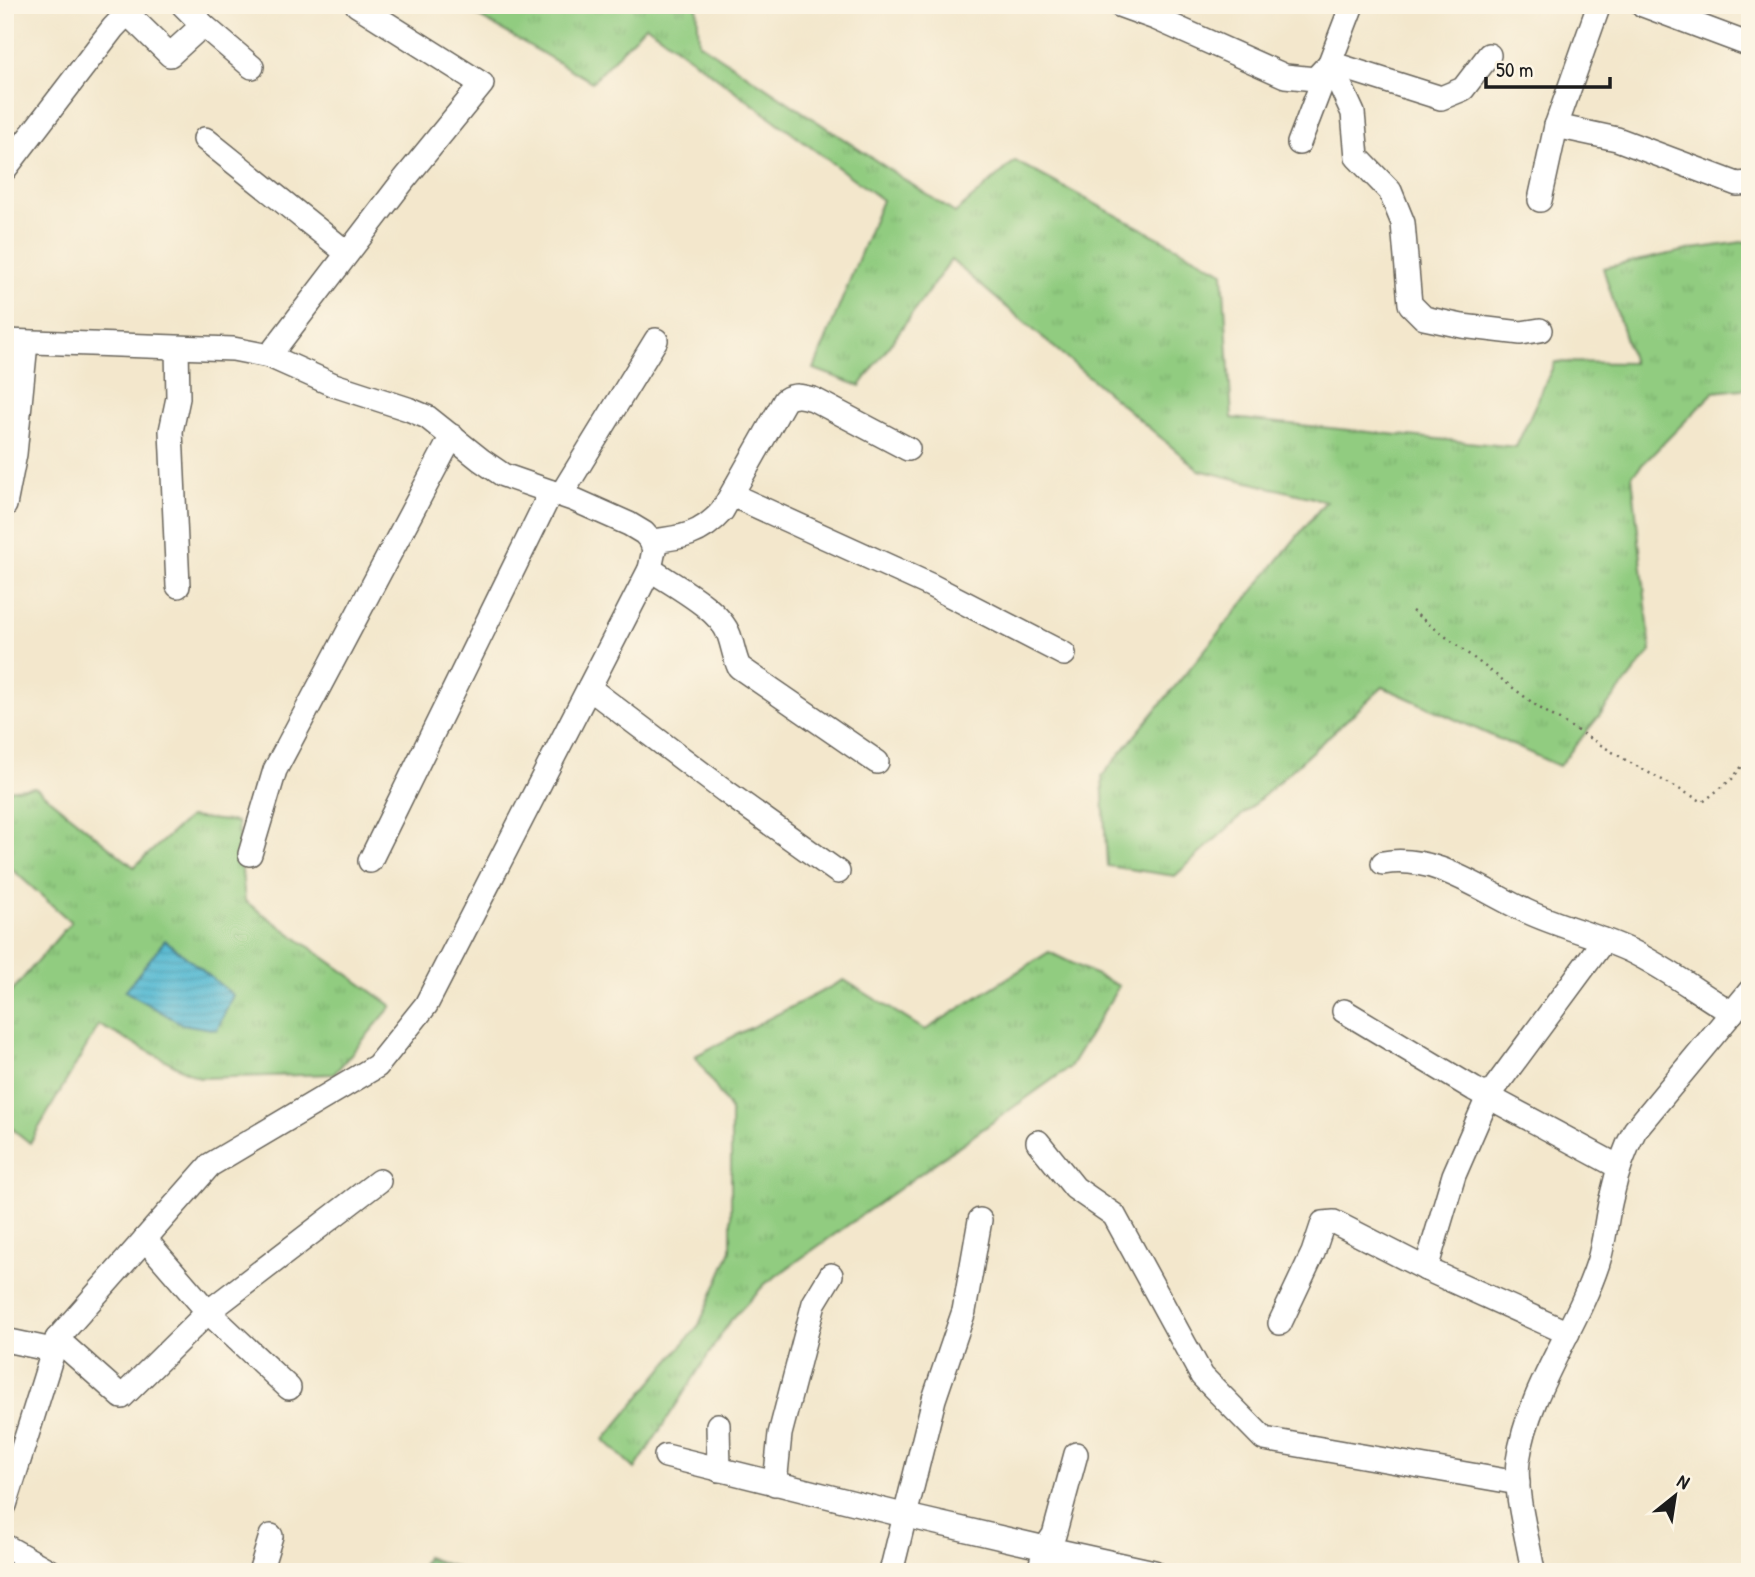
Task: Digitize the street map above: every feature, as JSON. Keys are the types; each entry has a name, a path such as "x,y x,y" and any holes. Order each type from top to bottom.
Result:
{"street":[{"path":"183,5 252,67"},
{"path":"269,356 482,84 357,5"},
{"path":"1119,5 1155,18 1284,76 1315,79 1329,63"},
{"path":"1299,143 1352,5"},
{"path":"1540,201 1556,126 1599,5"},
{"path":"1643,5 1750,46"},
{"path":"5,169 113,28 131,9 170,55 203,25"},
{"path":"1329,63 1441,98 1463,89 1489,55"},
{"path":"1329,63 1353,113 1357,157 1390,191 1403,223 1410,304 1424,318 1449,324 1521,333 1540,330"},
{"path":"1556,126 1617,139 1737,184 1750,183"},
{"path":"205,139 347,254"},
{"path":"370,861 556,494 656,340"},
{"path":"5,505 15,454 16,342 233,349 269,356 334,385 427,417 503,475 629,524 651,541 654,550 650,569 426,1005 377,1066 210,1165 50,1344 5,1505"},
{"path":"177,348 178,398 171,431 178,586"},
{"path":"651,541 675,539 697,532 710,524 732,495 785,400 790,396 813,398 908,449"},
{"path":"250,854 275,770 452,436"},
{"path":"732,495 930,585 1064,654"},
{"path":"650,569 719,619 729,635 738,667 877,762"},
{"path":"589,688 838,872"},
{"path":"1383,863 1401,860 1422,862 1441,868 1529,913 1634,952 1732,1013"},
{"path":"1426,1269 1454,1175 1488,1097 1604,940"},
{"path":"1533,1572 1518,1483 1518,1461 1526,1428 1541,1389 1598,1262 1622,1156 1635,1130 1750,990"},
{"path":"1344,1011 1488,1097 1619,1167"},
{"path":"1038,1142 1074,1188 1114,1215 1202,1376 1264,1439 1518,1483"},
{"path":"5,1340 50,1344 122,1397 208,1312 379,1181"},
{"path":"891,1572 934,1399 964,1311 980,1220"},
{"path":"1280,1323 1324,1223 1334,1222 1426,1269 1568,1333"},
{"path":"145,1239 208,1312 289,1388"},
{"path":"775,1484 779,1434 814,1303 831,1275"},
{"path":"718,1425 719,1470"},
{"path":"1040,1572 1045,1548 1054,1535 1076,1454"},
{"path":"666,1456 903,1516 1154,1572"},
{"path":"260,1572 271,1535"},
{"path":"5,1546 51,1572"}],"path":[{"path":"1412,611 1538,707 1629,762 1703,802 1732,779 1750,756"}],"green space":[{"path":"459,5 697,5 699,43 955,213 1015,161 1223,272 1232,418 1516,447 1555,362 1633,363 1603,268 1693,249 1750,241 1750,388 1714,392 1632,475 1651,651 1559,766 1383,687 1175,876 1107,866 1102,776 1326,501 1199,470 951,260 860,386 814,369 882,200 646,25 592,82"},
{"path":"35,787 134,867 189,817 237,822 245,901 392,1006 334,1074 199,1078 99,1025 30,1143 5,1123 5,999 71,922 5,863 5,790"},
{"path":"1049,952 1119,986 1070,1067 765,1284 730,1321 635,1469 604,1440 699,1325 731,1250 731,1111 695,1056 844,980 925,1030"},
{"path":"426,1557 469,1572 419,1572"}],"water":[{"path":"165,940 233,995 217,1030 182,1024 125,991"}]}
